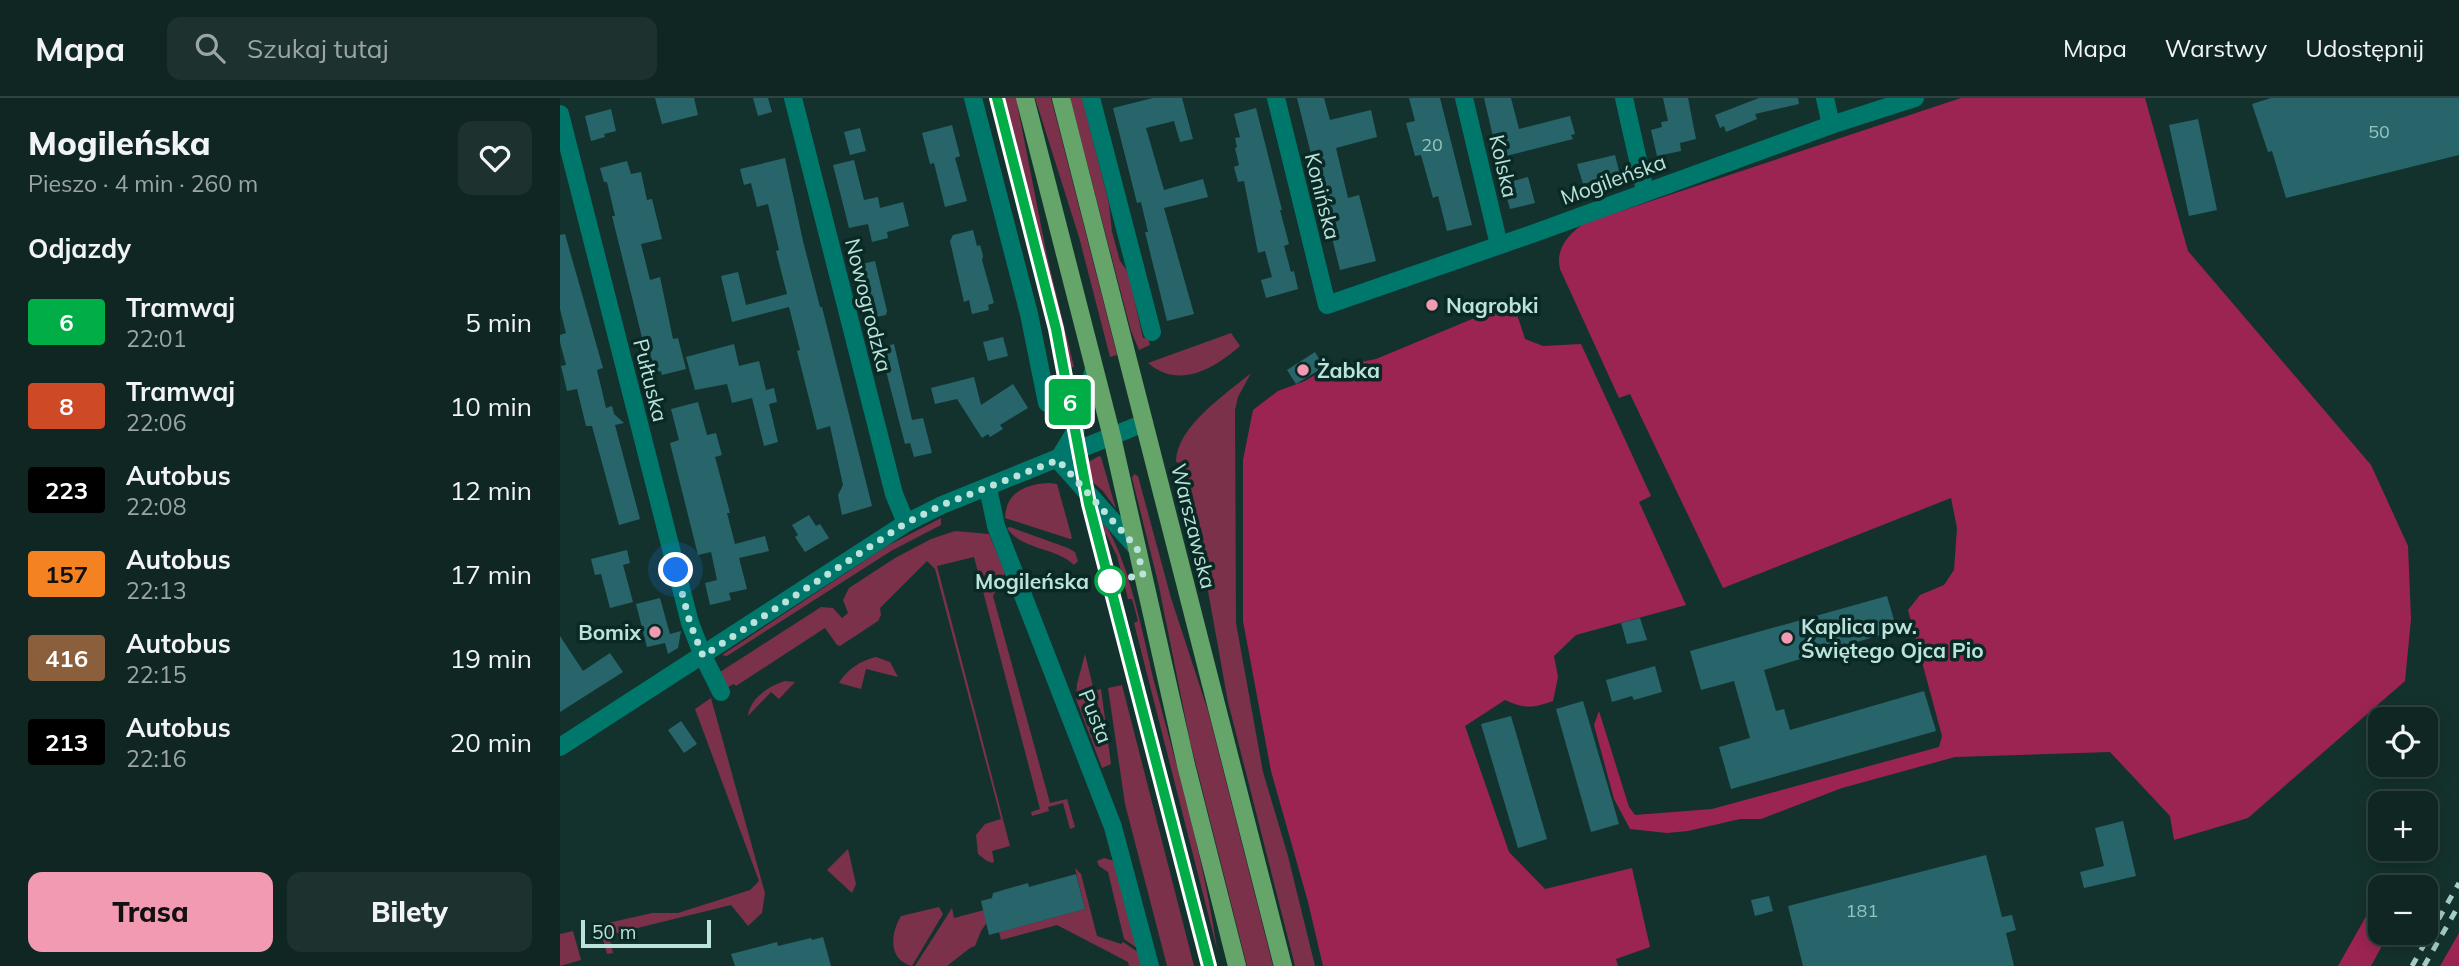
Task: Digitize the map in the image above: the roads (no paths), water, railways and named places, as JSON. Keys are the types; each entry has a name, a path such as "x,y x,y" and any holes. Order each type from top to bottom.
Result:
{"main road":[{"path":"1025,98 1112,437 1186,765 1237,966"},
{"name":"Warszawska","path":"1061,98 1283,966"}],"street":[{"name":"Nowogrodzka","path":"793,98 894,494 906,523"},
{"path":"973,98 1029,314 1047,404"},
{"path":"1091,98 1152,332"},
{"name":"Konińska","path":"1276,98 1327,304"},
{"name":"Kolska","path":"1464,98 1499,245"},
{"path":"1624,98 1645,191"},
{"path":"1825,98 1831,125"},
{"name":"Mogileńska","path":"1327,304 1831,125 1915,98"},
{"name":"Pułtuska","path":"560,114 690,623 721,692"},
{"path":"1058,460 1074,432 1094,369"},
{"path":"560,747 906,523 942,505 1144,424"},
{"path":"1058,460 1137,548"},
{"name":"Pusta","path":"988,488 996,526 1113,827 1150,966"}],"tram line":[{"path":"997,98 1056,329 1089,504 1209,966"},
{"name":"6","path":"997,98 1056,329 1089,504 1209,966"}],"railway":[{"path":"2412,966 2459,883"},
{"path":"2424,966 2459,905"}],"place":[{"name":"Nagrobki","path":"1432,305"},
{"name":"Żabka","path":"1303,370"},
{"name":"Mogileńska","path":"1110,581"},
{"name":"Bomix","path":"655,632"},
{"name":"Kaplica pw. Świętego Ojca Pio","path":"1787,638"}]}
